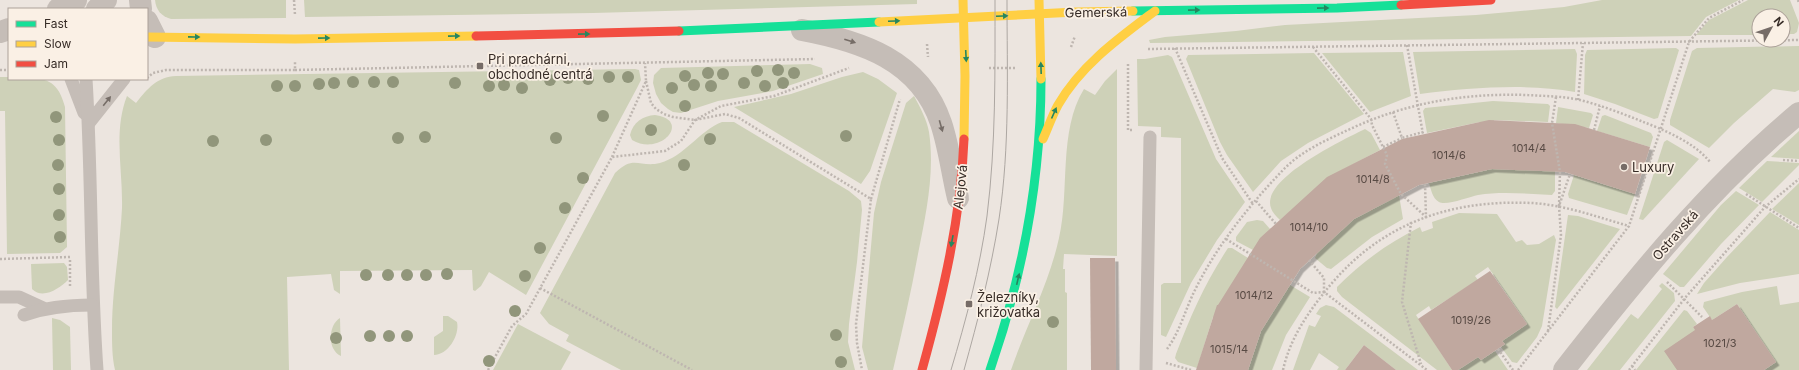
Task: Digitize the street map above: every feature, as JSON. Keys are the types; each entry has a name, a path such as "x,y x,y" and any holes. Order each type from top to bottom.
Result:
{"street":[{"path":"60,8 76,0"},
{"path":"97,8 106,0"},
{"name":"Alejová","path":"922,370 948,264 959,203 964,146 967,69 963,0"},
{"path":"990,370 1015,290 1026,243 1034,196 1039,149 1041,68 1039,0"},
{"name":"Gemerská","path":"149,36 295,39 616,34 1076,12 1337,8 1491,0"},
{"path":"1039,149 1058,104 1084,70 1097,55 1154,11"},
{"path":"785,27 832,36 862,44 893,62 908,85 931,101 941,123 959,203"},
{"name":"Ostravská","path":"1564,370 1679,229 1726,180 1799,113"}],"lane":[{"path":"71,80 89,124"},
{"path":"86,80 89,124 92,305 97,370"},
{"path":"89,124 123,80"},
{"path":"1146,370 1150,137"},
{"path":"0,297 19,297 43,308"},
{"path":"24,315 43,308 71,305 92,305"}],"path":[{"path":"1518,370 1629,226 1688,42 1708,18 1743,0"},
{"path":"1076,12 1076,31 1068,57 1084,70"},
{"path":"862,370 857,343 856,324 871,199 908,85 928,67 926,19"},
{"path":"1143,50 1150,48 1799,40"},
{"path":"1578,100 1583,43"},
{"path":"1383,147 1402,138 1423,133 1407,45"},
{"path":"1312,46 1372,119 1372,125 1387,155 1385,164 1401,194 1426,216"},
{"path":"1175,48 1222,158 1255,203 1276,224"},
{"path":"295,70 815,59 823,61"},
{"path":"1128,61 1128,130 1140,130 1150,137"},
{"path":"645,63 646,81 651,103 656,109 673,117 695,120 725,114 739,118 871,199"},
{"path":"612,158 665,151 681,141 695,120 722,106 774,96 854,66 846,65"},
{"path":"967,69 1041,68"},
{"path":"488,370 512,326 526,314 612,158 646,81"},
{"path":"1164,351 1168,347 1196,287 1226,239 1286,167 1306,152 1326,140 1372,119 1418,104 1456,97 1495,94 1556,96 1600,106 1661,129 1704,154 1726,180 1799,228"},
{"path":"1548,331 1561,235 1559,206 1560,172 1552,123 1556,96"},
{"path":"1594,130 1600,106"},
{"path":"1393,112 1402,138"},
{"path":"1559,206 1570,174"},
{"path":"1629,370 1684,298 1765,207 1799,179"},
{"path":"1425,184 1426,216"},
{"path":"1283,370 1293,340 1305,318 1324,292 1352,261 1372,245 1411,222 1426,216 1453,209 1493,203 1532,203 1559,206 1629,226"},
{"path":"1411,222 1402,302 1421,365"},
{"path":"1226,239 1313,293 1324,292 1427,370"},
{"path":"0,259 70,257"},
{"path":"1309,260 1324,278 1324,292"},
{"path":"540,288 692,370"},
{"path":"1684,298 1702,317"},
{"path":"1498,349 1513,370"},
{"path":"1174,366 1191,370"},
{"path":"1632,366 1635,370"}],"green space":[{"path":"155,0 286,0 286,18 171,19 164,16 160,12"},
{"path":"304,0 917,0 917,4 593,13 305,17"},
{"path":"1602,0 1739,0 1706,17 1691,36 1150,43 1149,40 1165,37 1285,25 1476,15 1564,7"},
{"path":"1748,0 1790,0 1799,23 1797,32 1791,34 1791,8 1751,8 1751,35 1696,35 1709,20"},
{"path":"1791,46 1799,46 1799,90 1795,92 1773,89 1734,123 1709,148 1670,125 1670,120 1692,51 1697,48 1791,48"},
{"path":"1676,48 1679,50 1658,118 1654,119 1584,94 1585,55 1587,50"},
{"path":"1575,49 1577,54 1575,92 1557,89 1498,87 1420,94 1413,52"},
{"path":"1403,52 1411,96 1370,112 1322,53"},
{"path":"1314,53 1364,114 1308,143 1281,161 1253,192 1227,155 1220,142 1186,59 1188,55"},
{"path":"1168,55 1172,57 1216,159 1245,202 1217,240 1191,283 1166,337 1161,335 1161,285 1164,283 1181,283 1181,138 1161,137 1161,127 1138,126 1137,59"},
{"path":"810,64 822,68 823,74 773,91 718,101 681,113 673,112 661,103 656,94 653,83 654,75 661,68"},
{"path":"1117,69 1117,256 1064,254 1063,269 1065,269 1065,292 1067,293 1067,370 1011,370 1055,255 1062,220 1068,142 1076,106 1084,89 1095,95 1105,81"},
{"path":"639,70 641,80 526,295 489,272 481,286 475,291 473,290 472,270 340,271 340,294 334,290 331,274 287,277 289,370 115,370 112,350 112,315 122,208 120,123 127,96 136,103 153,84 163,79 176,76"},
{"path":"863,72 878,79 897,93 870,171 861,184 734,107 791,94 842,77"},
{"path":"0,77 8,77 8,80 45,80 57,88 61,96 65,107 67,247 60,253 7,254 5,111 0,111"},
{"path":"914,96 928,127 931,147 927,209 893,370 868,370 862,347 874,213 881,182 906,103"},
{"path":"1493,101 1548,104 1550,106 1548,122 1494,120 1494,122 1481,124 1480,122 1427,133 1423,111 1425,108"},
{"path":"1558,107 1591,113 1593,115 1589,128 1556,123"},
{"path":"655,115 666,118 671,123 672,130 668,136 662,141 653,144 643,144 632,140 630,135 631,130 636,123 643,118"},
{"path":"1605,115 1651,133 1653,137 1650,147 1597,131 1602,116"},
{"path":"722,122 734,122 849,191 861,201 862,210 848,342 855,370 621,370 566,341 569,335 549,324 540,313 615,173 627,164 653,164 669,160 685,149 706,131"},
{"path":"1365,129 1371,133 1380,150 1331,176 1280,220 1273,213 1271,208 1271,197 1278,185 1291,173 1306,161 1340,141"},
{"path":"1799,131 1799,159 1771,157"},
{"path":"1667,140 1699,159 1643,220 1639,219 1664,142"},
{"path":"1767,161 1799,163 1799,165 1762,202 1739,188"},
{"path":"1492,169 1555,171 1555,191 1552,195 1496,193 1478,195 1447,203 1439,202 1432,193 1429,183"},
{"path":"1574,175 1635,194 1627,215 1569,198 1568,194"},
{"path":"1799,183 1799,225 1772,209"},
{"path":"1736,191 1759,205 1721,244 1684,287 1680,287 1663,274 1721,205"},
{"path":"1399,195 1403,219 1372,237 1331,269 1327,268 1315,258 1317,253 1354,219"},
{"path":"1770,212 1799,230 1799,274 1740,283 1697,294 1704,283 1727,257"},
{"path":"1459,213 1497,214 1516,242 1522,240 1527,245 1539,244 1554,235 1556,240 1542,326 1537,337 1517,363 1512,362 1501,347 1505,344 1502,341 1527,324 1488,267 1475,276 1478,280 1431,310 1429,306 1416,315 1452,370 1437,370 1342,297 1337,291 1337,287 1346,278 1386,246 1420,227 1422,232 1433,228 1432,222"},
{"path":"1568,215 1578,216 1620,229 1557,309 1555,307"},
{"path":"1257,220 1263,221 1270,229 1253,250 1236,241 1236,237 1247,222"},
{"path":"1228,248 1232,248 1248,258 1215,318 1213,317 1197,368 1178,362 1175,358 1176,354 1193,313 1212,274"},
{"path":"64,263 67,267 68,280 65,283 51,292 46,293 36,292 32,289 31,264"},
{"path":"1662,283 1674,293 1675,301 1620,370 1587,370 1631,314 1638,319 1662,289 1659,286"},
{"path":"1290,285 1310,297 1286,335 1272,370 1248,370 1261,331"},
{"path":"1777,286 1780,305 1799,302 1799,370 1764,370 1776,362 1737,304 1712,320 1703,307 1704,302 1742,292"},
{"path":"1326,305 1334,307 1418,370 1396,370 1364,345 1345,370 1337,370 1339,367 1319,353 1310,370 1293,370 1309,325 1315,327 1321,316 1316,314 1320,308"},
{"path":"1684,310 1687,311 1697,324 1693,327 1696,331 1677,370 1636,370"},
{"path":"443,316 448,316 457,322 457,333 452,343 444,352 434,355 434,337 443,331"},
{"path":"52,318 60,320 70,327 71,370 53,370"},
{"path":"340,318 341,356 336,353 331,343 331,332 333,326"},
{"path":"518,324 571,352 561,370 493,370"},
{"path":"1495,351 1508,370 1458,370 1478,357 1481,360"}],"building":[{"path":"1489,120 1575,124 1650,147 1635,194 1565,172 1492,169 1419,185 1354,219 1300,269 1261,331 1248,370 1196,370 1217,305 1260,238 1327,177 1402,139"},
{"path":"1090,258 1115,258 1116,370 1091,370"},
{"path":"1490,271 1527,324 1502,341 1505,344 1481,360 1478,357 1458,370 1452,370 1418,319"},
{"path":"1737,304 1776,362 1764,370 1677,370 1664,351 1695,330 1693,327 1710,316 1712,320"},
{"path":"1364,345 1396,370 1345,370"}],"tram line":[{"path":"951,370 972,294 981,255 987,216 992,162 995,81 995,0"},
{"path":"964,370 988,276 1003,192 1007,110 1007,0"}],"traffic: fast":[{"path":"1133,11 1337,8 1401,5"},
{"path":"679,31 879,22"},
{"path":"990,370 1012,299 1028,227 1038,154 1041,79"}],"traffic: slow":[{"path":"963,0 965,76 964,139"},
{"path":"1039,0 1041,79"},
{"path":"879,22 1076,12 1133,11"},
{"path":"1043,139 1058,105 1078,77 1102,53 1155,11"},
{"path":"148,37 295,39 476,36"}],"traffic: jam":[{"path":"1401,5 1491,0"},
{"path":"476,36 679,31"},
{"path":"922,370 950,256 959,198 964,139"}],"place":[{"name":"Pri prachárni, obchodné centrá","path":"480,66"},
{"name":"Luxury","path":"1624,167"},
{"name":"Železníky, križovatka","path":"969,304"}]}
